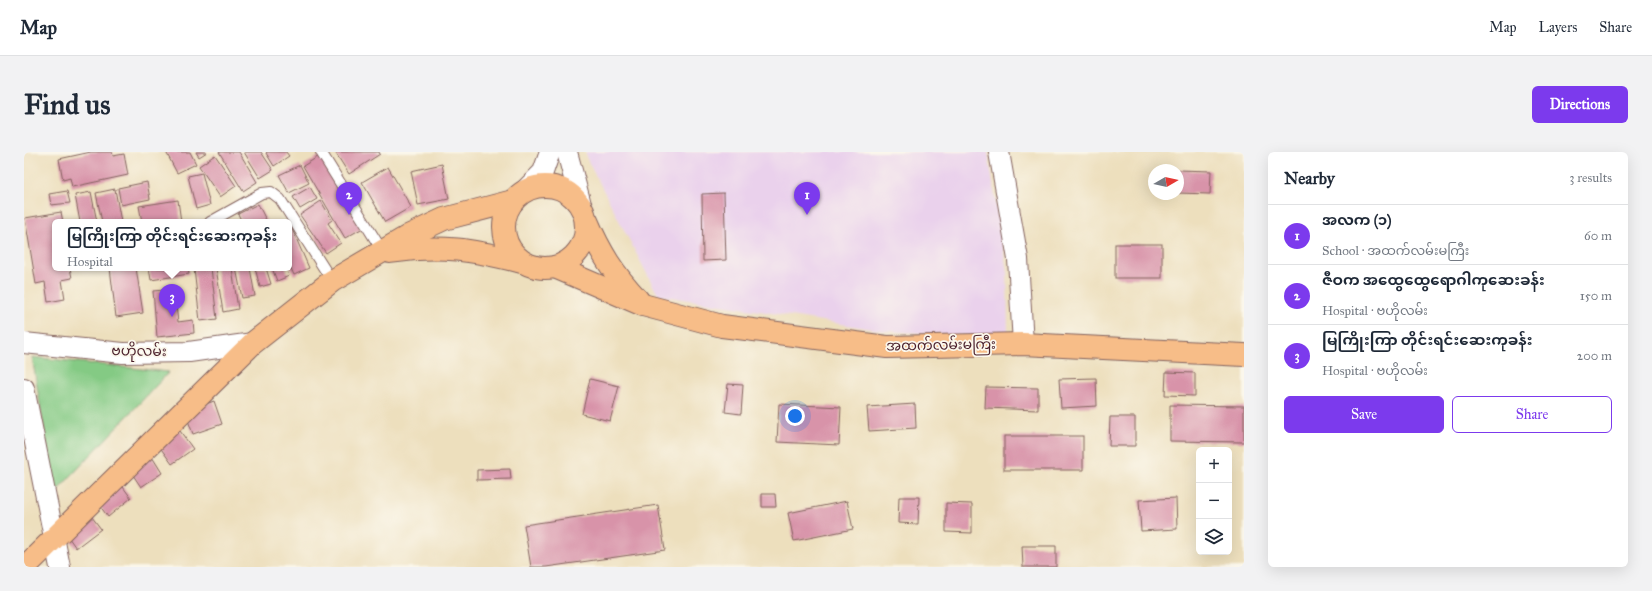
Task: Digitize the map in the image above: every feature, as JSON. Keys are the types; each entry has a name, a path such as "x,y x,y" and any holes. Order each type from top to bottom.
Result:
{"main road":[{"path":"24,567 54,540 154,438 253,343 332,281 383,253 410,235 444,219 518,197 536,187 549,186 562,189 574,197 584,214 599,249 617,277 642,305"},
{"path":"518,197 506,214 504,227 506,241 512,253 522,262 533,268 557,268 571,261 581,250 586,236 584,214"},
{"path":"383,253 416,248 449,248 481,252 522,262"},
{"name":"အထက်လမ်းမကြီး","path":"557,268 642,305 722,326 887,347 1023,344 1244,355"}],"street":[{"path":"518,197 544,172 550,152"},
{"path":"567,152 584,214"},
{"path":"999,152 1018,259 1023,344"},
{"name":"ဗဟိုလမ်း","path":"24,343 124,353 189,352 253,343"},
{"path":"24,388 60,567"}],"lane":[{"path":"321,152 383,253"},
{"path":"215,219 262,193 271,192 280,199 332,281"}],"shaded area":[{"path":"586,152 988,152 1007,273 1008,338 885,331 658,295 586,157"}],"green space":[{"path":"32,357 169,372 55,493"}],"building":[{"path":"91,152 112,152 113,156 124,154 128,175 72,187 70,178 63,180 59,159"},
{"path":"166,152 190,152 196,164 177,173"},
{"path":"196,152 207,152 199,157"},
{"path":"219,152 239,152 257,182 243,191"},
{"path":"244,152 261,152 273,170 260,178"},
{"path":"286,152 289,156 274,166 266,153"},
{"path":"335,152 379,152 380,154 349,174"},
{"path":"215,155 236,186 220,197 199,166"},
{"path":"321,155 363,228 345,238 303,166"},
{"path":"442,164 449,199 418,205 411,171"},
{"path":"300,165 309,183 289,193 279,175"},
{"path":"388,167 411,207 385,222 362,182"},
{"path":"1184,170 1211,171 1210,194 1184,193"},
{"path":"202,173 210,205 196,209 188,176"},
{"path":"147,182 150,199 121,205 118,188"},
{"path":"310,187 317,199 300,209 293,197"},
{"path":"115,189 120,219 101,219 96,193"},
{"path":"67,191 70,203 51,205 49,194"},
{"path":"91,192 96,219 79,219 75,195"},
{"path":"724,193 726,260 703,261 702,194"},
{"path":"178,200 181,219 141,219 139,206"},
{"path":"321,201 332,220 328,223 341,243 326,253 300,215"},
{"path":"258,204 266,219 240,219 238,214"},
{"path":"61,212 62,219 52,219 52,271 71,271 72,278 62,280 65,299 48,302 45,282 36,284 25,218"},
{"path":"292,229 309,268 294,275 292,271"},
{"path":"1115,244 1162,244 1162,278 1115,278"},
{"path":"110,271 136,271 143,313 116,317"},
{"path":"150,271 188,271 189,274 151,280"},
{"path":"194,271 211,271 217,319 200,321"},
{"path":"216,271 232,271 238,309 223,312"},
{"path":"237,271 251,271 255,296 242,298"},
{"path":"256,271 267,271 271,284 260,287"},
{"path":"273,271 287,271 289,276 277,281"},
{"path":"174,289 178,322 193,320 194,333 157,337 153,291"},
{"path":"1166,372 1195,373 1195,396 1165,395"},
{"path":"1096,378 1097,406 1061,408 1059,379"},
{"path":"590,379 619,386 610,421 582,414"},
{"path":"728,384 743,385 741,414 725,412"},
{"path":"986,387 1038,388 1038,410 985,408"},
{"path":"214,401 222,424 193,434 185,412"},
{"path":"779,404 841,407 839,445 777,442"},
{"path":"915,404 916,428 869,431 867,407"},
{"path":"1170,405 1244,406 1244,442 1170,441"},
{"path":"1110,417 1135,417 1135,446 1109,446"},
{"path":"175,424 193,449 172,464 154,439"},
{"path":"1004,436 1083,436 1083,470 1004,470"},
{"path":"149,452 162,473 141,487 127,466"},
{"path":"510,469 511,479 477,480 477,470"},
{"path":"118,480 131,498 108,517 95,499"},
{"path":"762,494 775,494 776,507 762,507"},
{"path":"899,497 919,497 918,524 898,523"},
{"path":"1176,498 1177,529 1141,531 1139,500"},
{"path":"847,501 853,529 794,541 788,513"},
{"path":"946,503 972,504 972,533 946,532"},
{"path":"658,505 665,550 546,567 531,567 524,525"},
{"path":"89,513 101,529 76,548 64,531"},
{"path":"1022,546 1056,546 1056,567 1023,567"}],"place":[{"name":"ဇီဝက အထွေထွေရောဂါကုဆေးခန်း","path":"349,215"},
{"name":"အလက (၁)","path":"807,215"},
{"name":"မြကြိုးကြာ တိုင်းရင်းဆေးကုခန်း","path":"172,317"}]}
